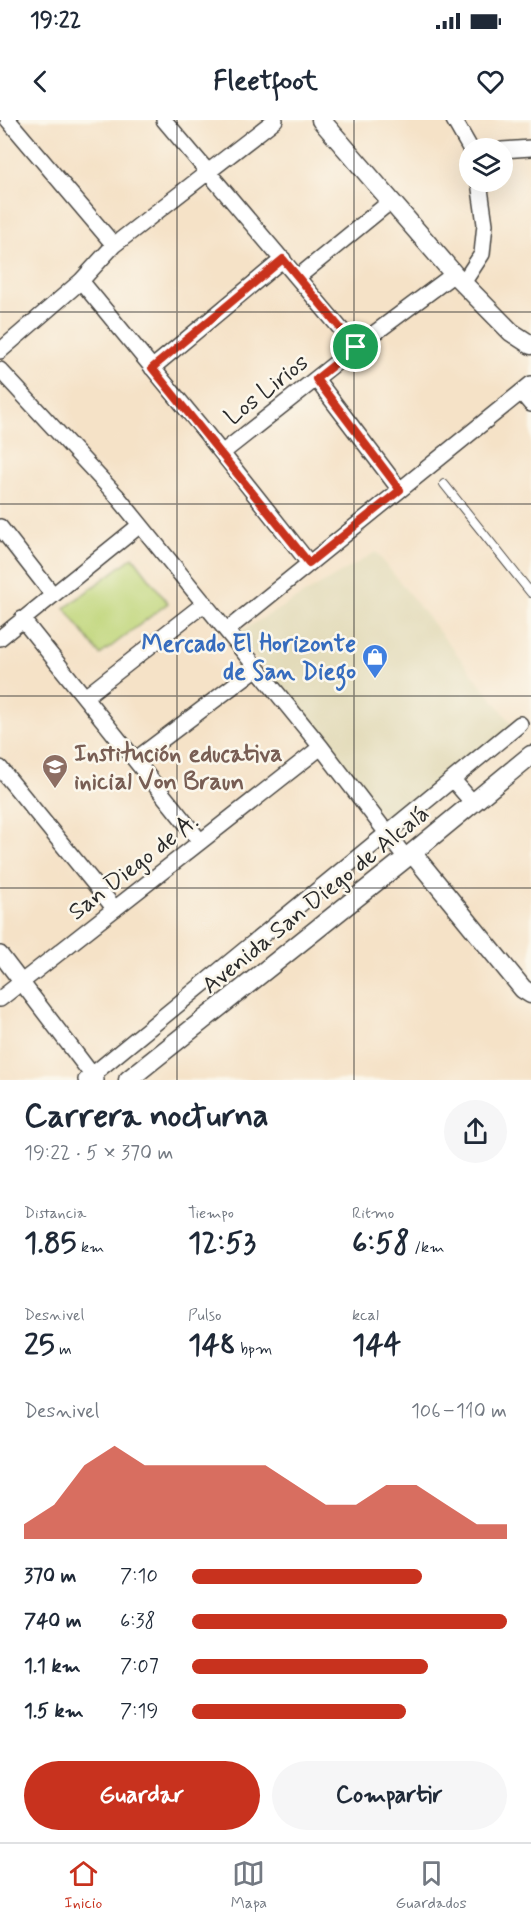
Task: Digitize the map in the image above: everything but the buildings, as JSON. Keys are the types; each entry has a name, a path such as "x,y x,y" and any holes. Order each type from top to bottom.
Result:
{"street":[{"path":"8,120 114,245"},
{"path":"164,120 356,347"},
{"path":"0,351 81,281 114,245 275,120"},
{"path":"321,120 458,278 511,332 531,345"},
{"path":"455,121 464,138"},
{"path":"513,149 531,148"},
{"path":"458,278 482,254 484,224 480,192"},
{"path":"297,277 391,201"},
{"path":"152,368 283,259"},
{"name":"Los Lirios","path":"222,453 356,347 458,278"},
{"path":"81,281 309,563"},
{"path":"0,370 116,495 321,747 388,834 409,855 523,989 531,994"},
{"path":"316,379 400,490"},
{"path":"226,630 400,490 528,394"},
{"path":"0,638 140,525"},
{"path":"0,527 53,595"},
{"path":"85,697 205,603"},
{"path":"22,619 200,841"},
{"path":"135,760 257,668"},
{"name":"Avenida San Diego de Alcalá","path":"92,1078 520,724"},
{"name":"San Diego de A.","path":"0,999 321,747"},
{"name":"Avenida San Diego de Alcalá","path":"128,1080 531,755"},
{"path":"0,768 114,909"},
{"path":"453,780 473,803"},
{"path":"0,954 92,1078"}],"lane":[{"path":"444,484 531,593"}],"shaded area":[{"name":"Mercado El Horizonte de San Diego","path":"376,552 513,725 389,824 236,634"}],"green space":[{"path":"133,557 168,603 100,655 65,608"}],"place":[{"name":"Mercado El Horizonte de San Diego","path":"375,680"},
{"name":"Institución educativa inicial Von Braun","path":"55,790"}],"route":[{"path":"283,259 356,347 316,379 400,490 309,563 152,368 283,259"}]}
